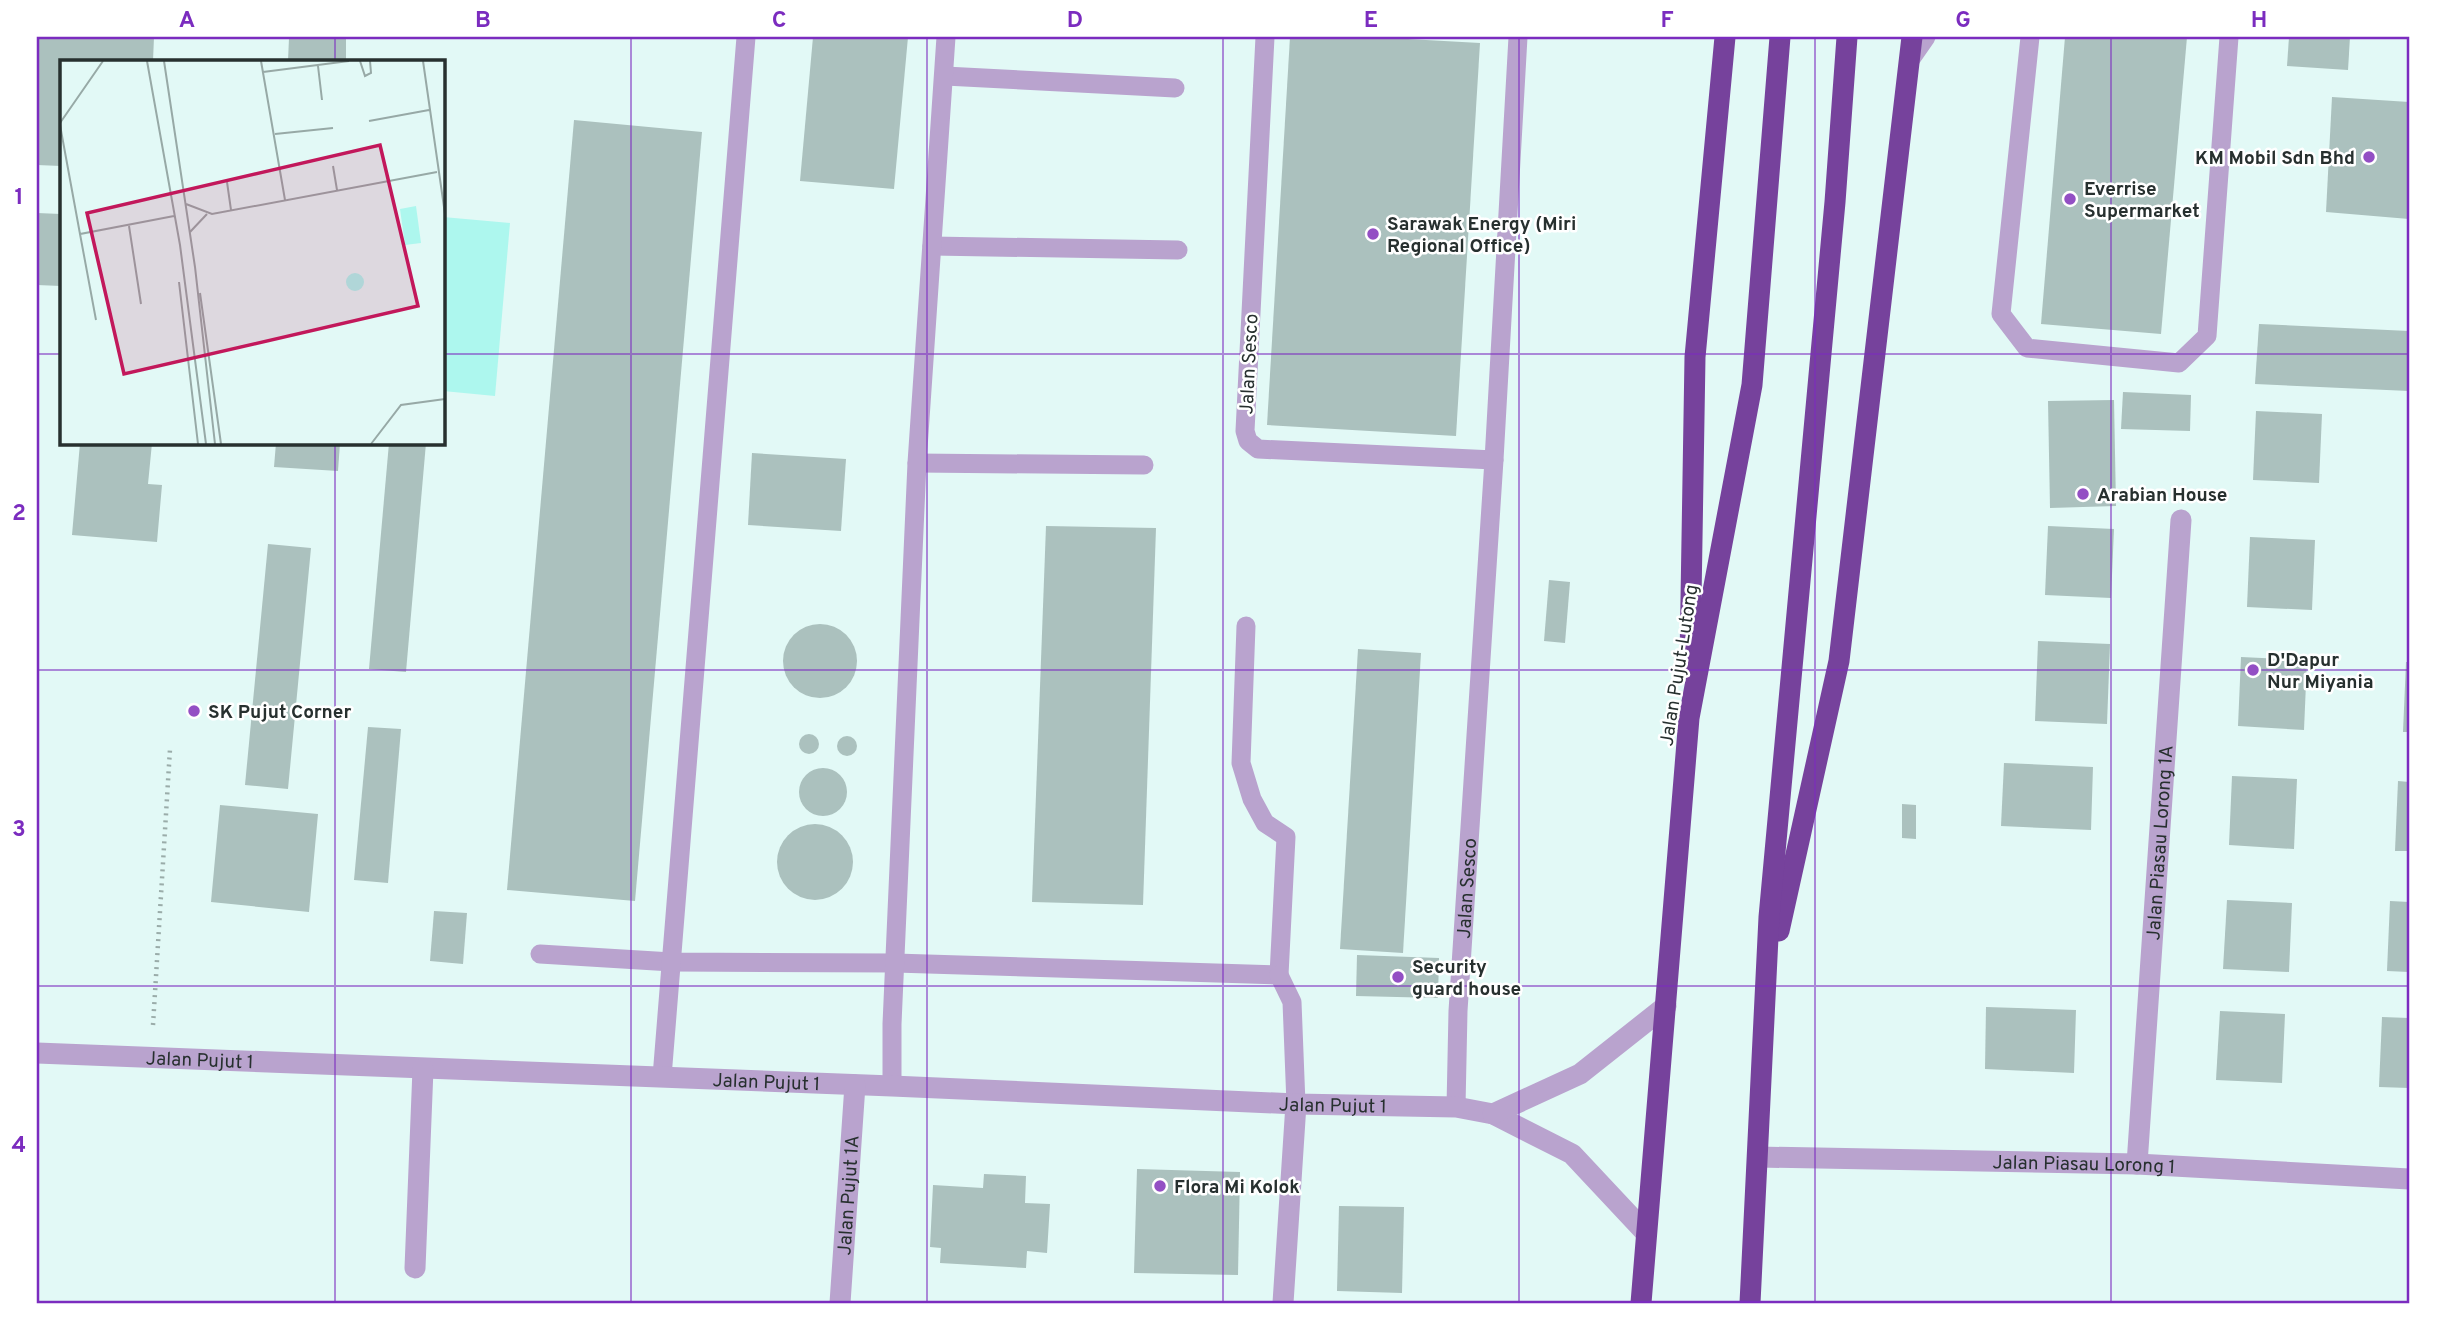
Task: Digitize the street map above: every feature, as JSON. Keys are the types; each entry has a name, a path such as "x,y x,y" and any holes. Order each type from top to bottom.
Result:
{"highway":[{"path":"1689,718 1695,357 1725,37"},
{"name":"Jalan Pujut-Lutong","path":"1641,1303 1689,718 1752,385 1780,37"},
{"path":"1750,1303 1769,917 1835,202 1847,37"},
{"path":"1766,991 1839,661 1912,37"}],"street":[{"name":"Jalan Piasau Lorong 1A","path":"2137,1164 2180,520"},
{"path":"1493,1114 1580,1074 1666,1006"},
{"name":"Jalan Pujut 1","path":"37,1053 1296,1104 1456,1107 1493,1114 1572,1154 1646,1234"},
{"path":"415,1268 423,1069"},
{"name":"Jalan Pujut 1A","path":"840,1303 855,1085"},
{"path":"1283,1303 1296,1104"},
{"name":"Jalan Piasau Lorong 1","path":"1758,1157 2137,1164 2409,1179"}],"lane":[{"path":"662,1077 746,37"},
{"path":"892,1086 917,463 946,37"},
{"name":"Jalan Sesco","path":"1265,37 1245,430 1248,441 1258,449 1494,460"},
{"name":"Jalan Sesco","path":"1456,1107 1458,1011 1518,37"},
{"path":"1910,60 1926,37"},
{"path":"2030,37 2001,314 2027,348 2179,363 2207,336 2229,37"},
{"path":"945,76 1175,88"},
{"path":"932,246 1178,250"},
{"path":"917,463 1144,465"},
{"path":"1246,626 1241,763 1252,799 1265,823 1286,837 1279,975 1292,1002 1296,1104"},
{"path":"540,954 673,962 895,963 1279,975"}],"path":[{"path":"151,1058 170,749"}],"shaded area":[{"path":"444,217 510,223 495,396 444,391"}],"building":[{"path":"37,37 154,37 153,60 60,60 60,166 37,165"},
{"path":"813,37 908,37 894,189 800,181"},
{"name":"Sarawak Energy (Miri Regional Office)","path":"1290,37 1372,37 1480,43 1456,436 1267,425"},
{"path":"2065,37 2187,37 2161,334 2041,324"},
{"path":"2289,37 2350,37 2348,70 2287,66"},
{"path":"289,38 346,39 346,60 288,60"},
{"name":"KM Mobil Sdn Bhd","path":"2332,97 2409,102 2409,219 2326,212"},
{"path":"574,120 702,132 635,901 507,890"},
{"path":"37,213 60,214 60,286 37,285"},
{"path":"2259,324 2409,331 2409,391 2255,384"},
{"path":"2123,392 2191,395 2190,431 2121,429"},
{"path":"2114,400 2116,506 2050,508 2048,401"},
{"path":"2256,411 2322,414 2319,483 2253,480"},
{"path":"80,444 152,444 148,484 162,485 157,542 72,535"},
{"path":"276,444 340,444 338,471 274,467"},
{"path":"389,444 426,444 406,672 369,669"},
{"path":"752,453 846,459 841,531 748,525"},
{"path":"1046,526 1156,528 1143,905 1032,902"},
{"path":"2048,526 2114,529 2111,598 2045,595"},
{"path":"2250,537 2315,540 2312,610 2247,607"},
{"path":"268,544 311,548 288,789 245,785"},
{"path":"1549,580 1570,582 1565,643 1544,641"},
{"path":"820,624 834,627 846,635 854,647 857,661 854,675 846,687 834,695 820,698 806,695 794,687 786,675 783,661 786,647 794,635 806,627"},
{"path":"2038,641 2110,644 2107,724 2035,721"},
{"path":"1358,649 1421,653 1403,953 1340,949"},
{"path":"2241,657 2307,660 2304,730 2238,726"},
{"path":"2406,662 2409,662 2409,732 2403,732"},
{"path":"368,727 401,729 388,883 354,880"},
{"path":"809,734 816,737 819,744 816,751 809,754 802,751 799,744 802,737"},
{"path":"847,736 854,739 857,746 854,753 847,756 840,753 837,746 840,739"},
{"path":"2004,763 2093,767 2091,830 2001,826"},
{"path":"823,768 840,775 847,792 840,809 823,816 806,809 799,792 806,775"},
{"path":"2232,776 2297,779 2294,849 2229,845"},
{"path":"2398,781 2409,782 2409,851 2395,851"},
{"path":"1902,804 1916,805 1916,839 1902,838"},
{"path":"220,805 318,814 309,912 211,902"},
{"path":"815,824 829,827 842,835 850,848 853,862 850,876 842,889 829,897 815,900 801,897 788,889 780,876 777,862 780,848 788,835 801,827"},
{"path":"2227,900 2292,903 2289,972 2223,969"},
{"path":"2390,901 2409,902 2409,972 2387,971"},
{"path":"434,911 467,913 463,964 430,961"},
{"name":"Security guard house","path":"1357,955 1439,958 1438,998 1356,996"},
{"path":"1986,1007 2076,1010 2074,1073 1985,1069"},
{"path":"2220,1011 2285,1014 2282,1083 2216,1080"},
{"path":"2382,1017 2409,1018 2409,1088 2379,1087"},
{"path":"1137,1169 1240,1172 1238,1275 1134,1273"},
{"path":"984,1174 1026,1176 1025,1203 1050,1204 1047,1253 1027,1251 1026,1268 940,1263 941,1248 930,1247 933,1185 983,1188"},
{"path":"1339,1206 1404,1207 1402,1293 1337,1291"}],"place":[{"name":"KM Mobil Sdn Bhd","path":"2369,157"},
{"name":"Everrise Supermarket","path":"2070,199"},
{"name":"Sarawak Energy (Miri Regional Office)","path":"1373,234"},
{"name":"Arabian House","path":"2083,494"},
{"name":"D'Dapur Nur Miyania","path":"2253,670"},
{"name":"SK Pujut Corner","path":"194,711"},
{"name":"Security guard house","path":"1398,977"},
{"name":"Flora Mi Kolok","path":"1160,1186"}]}
